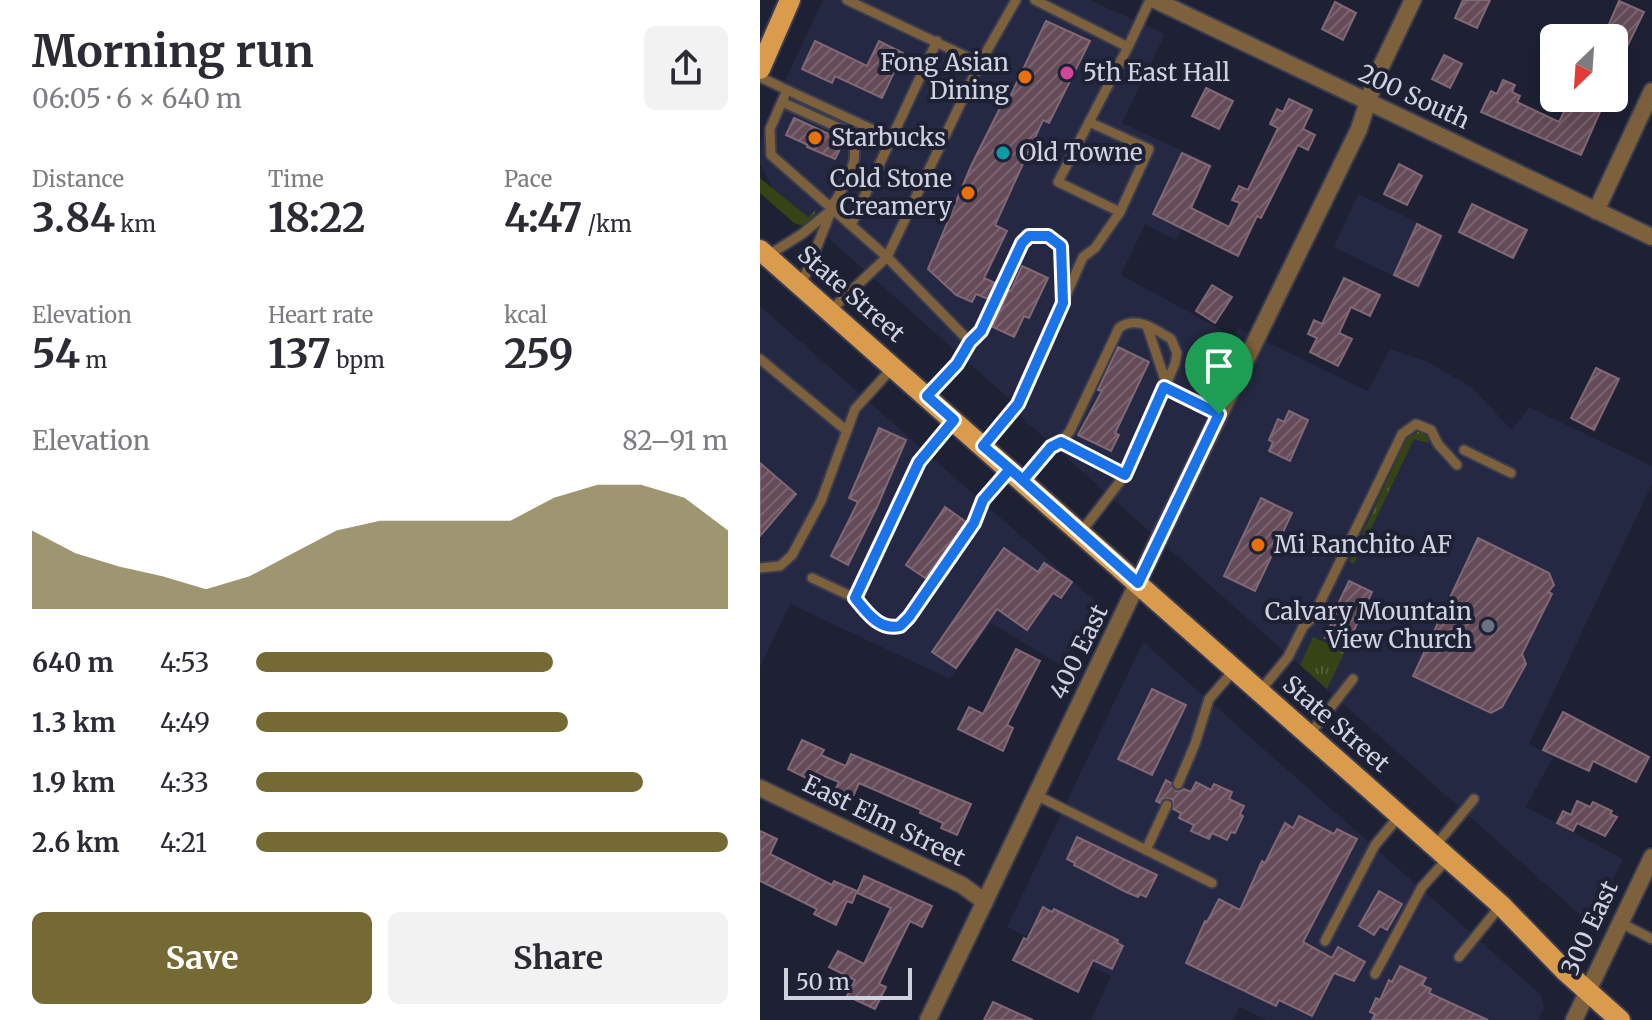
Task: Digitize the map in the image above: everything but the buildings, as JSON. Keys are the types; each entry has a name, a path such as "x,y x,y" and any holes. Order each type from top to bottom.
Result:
{"main road":[{"path":"760,69 790,0"},
{"name":"State Street","path":"764,253 1501,905 1620,1020"}],"street":[{"name":"200 South","path":"1153,0 1652,237"},
{"name":"400 East","path":"928,1020 1359,129 1376,77 1413,0"},
{"path":"1596,211 1652,91"},
{"name":"East Elm Street","path":"760,788 962,885 985,902"},
{"name":"300 East","path":"1574,1020 1652,857"}],"lane":[{"path":"829,312 887,257 980,63 1016,0"},
{"path":"1035,0 1128,47"},
{"path":"1120,212 1058,182 1153,0"},
{"path":"850,1 980,63"},
{"path":"851,225 937,41"},
{"path":"760,77 891,138"},
{"path":"787,90 770,129 771,155 887,257 970,342"},
{"path":"764,253 802,234 831,208 856,160 852,139 846,131 782,102"},
{"path":"983,446 1018,404 1083,257 1095,248 1120,212 1149,149 1089,122"},
{"path":"801,286 831,208"},
{"path":"927,396 957,364 970,342 981,331 1022,243 1029,236 1048,236 1061,246 1063,303"},
{"path":"812,578 855,598 869,615 884,626 900,626 974,523 983,500 1061,442 1070,431 1119,328 1129,322 1147,326 1171,339 1176,347 1176,359 1125,475 1081,532"},
{"path":"1147,326 1165,385 1219,414"},
{"path":"760,359 847,431"},
{"path":"760,568 780,566 792,555 821,501 855,409 894,366"},
{"path":"855,598 919,462 954,420"},
{"path":"1260,692 1288,657 1303,627 1313,617 1402,434 1416,424 1427,428 1457,465"},
{"path":"1061,442 1125,475"},
{"path":"1464,450 1511,473"},
{"path":"1178,784 1209,699 1235,669"},
{"path":"1309,735 1353,679"},
{"path":"1036,795 1212,883"},
{"path":"1375,974 1441,852 1474,799"},
{"path":"1146,850 1167,805"},
{"path":"1325,941 1375,845 1400,815"},
{"path":"1459,957 1501,905"},
{"path":"1619,922 1652,939"}],"shaded area":[{"path":"823,0 1090,0 1165,34 1122,123 1213,165 1176,240 1145,224 1121,275 1233,336 1238,328 1368,391 1390,349 1428,362 1471,387 1512,430 1529,407 1652,466 1652,484 1529,744 1553,757 1526,807 1623,859 1594,917 1587,921 1021,417 1023,411 775,194 760,163 761,141 774,104"},
{"path":"1358,194 1444,235 1420,289 1334,247"},
{"path":"760,306 1095,601 1064,667 991,623 950,679 790,604 760,667"},
{"path":"1143,642 1541,995 1544,1008 1539,1020 1266,1020 1240,1007 1232,1020 1091,1020 1111,976 1007,927"}],"green space":[{"path":"760,178 808,217 817,209 812,219 803,226 794,223 760,193"},
{"path":"1419,431 1427,436 1429,443 1414,439 1354,564 1349,562 1407,438"},
{"path":"1313,637 1345,651 1327,689 1300,665"}],"place":[{"name":"5th East Hall","path":"1067,73"},
{"name":"Fong Asian Dining","path":"1025,77"},
{"name":"Starbucks","path":"815,138"},
{"name":"Old Towne","path":"1003,153"},
{"name":"Cold Stone Creamery","path":"968,193"},
{"name":"Mi Ranchito AF","path":"1258,545"},
{"name":"Calvary Mountain View Church","path":"1488,626"}],"route":[{"path":"1029,236 1048,236 1061,246 1063,303 1018,404 983,446 1023,480 1051,447 1061,442 1125,475 1164,387 1219,414 1138,583 1010,469 983,500 974,523 900,626 884,626 869,615 855,598 919,462 954,420 927,396 957,364 970,342 981,331 1022,243 1029,236"}]}
